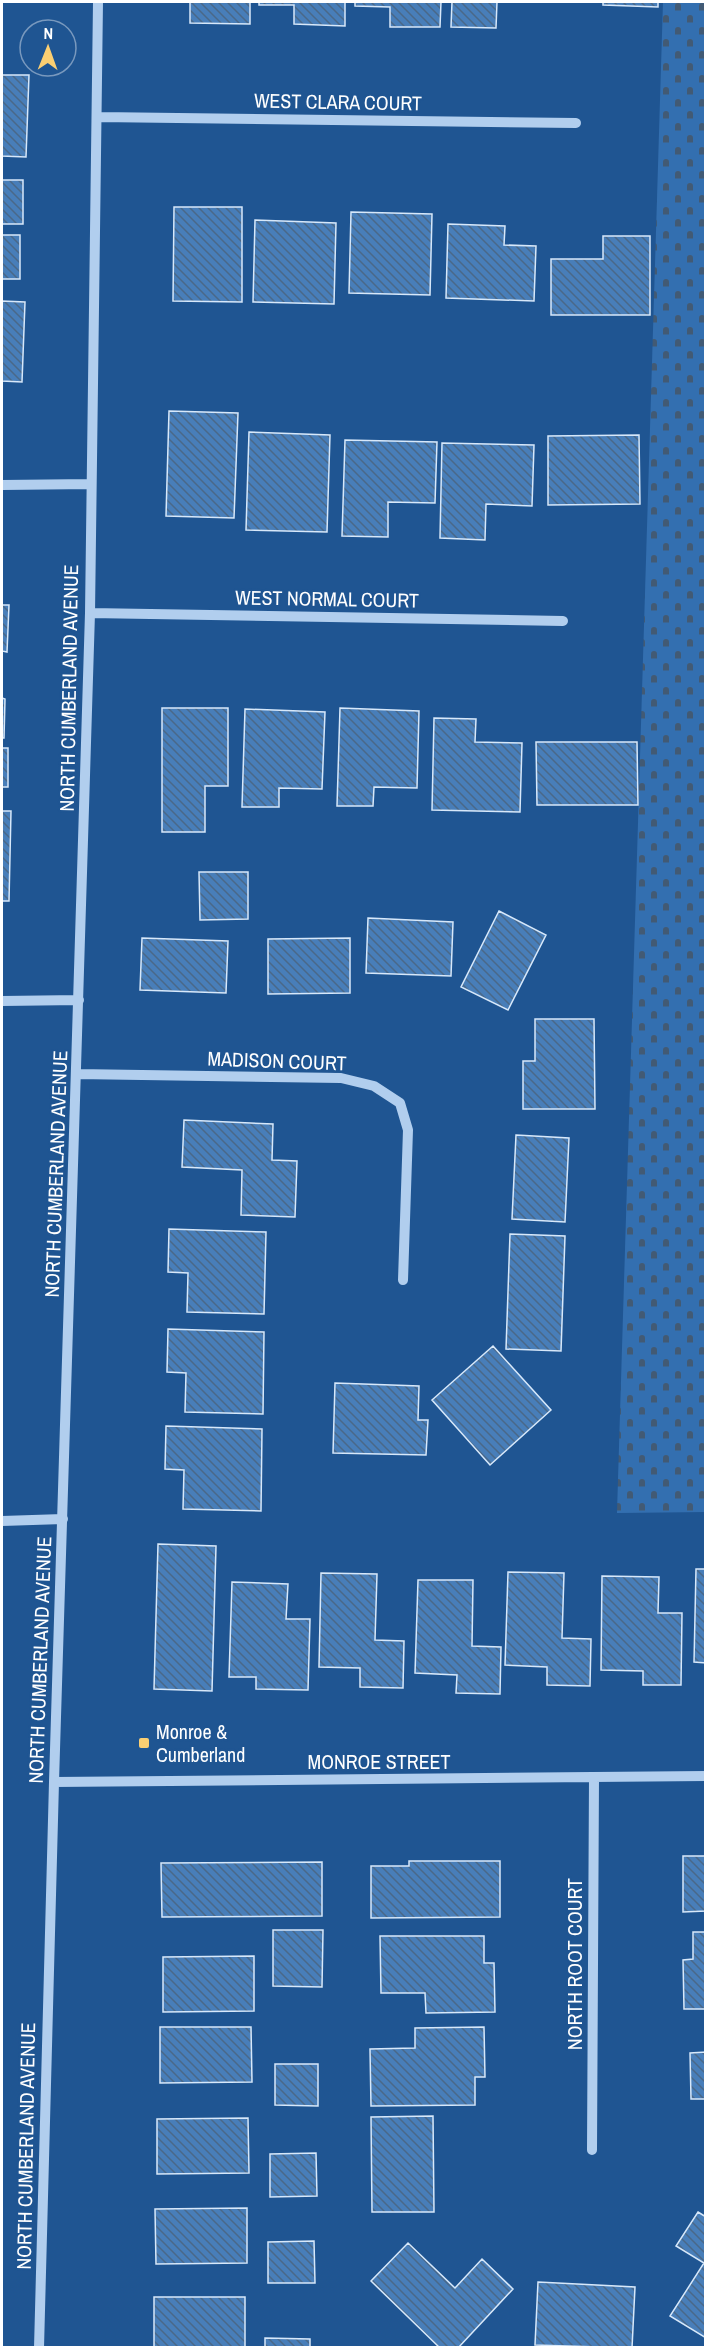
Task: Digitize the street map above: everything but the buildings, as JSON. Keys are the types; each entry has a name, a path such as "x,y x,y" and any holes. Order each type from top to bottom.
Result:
{"street":[{"name":"NORTH CUMBERLAND AVENUE","path":"39,2348 90,613 99,117 98,2"},
{"name":"WEST CLARA COURT","path":"99,117 576,123"},
{"path":"2,486 91,484"},
{"name":"WEST NORMAL COURT","path":"90,613 563,621"},
{"path":"2,1002 79,1000"},
{"name":"MADISON COURT","path":"77,1074 341,1078 374,1086 400,1103 408,1130 403,1280"},
{"path":"2,1521 63,1520"},
{"name":"MONROE STREET","path":"54,1782 705,1776"},
{"name":"NORTH ROOT COURT","path":"592,2150 594,1778"}],"green space":[{"path":"663,2 706,2 706,1512 617,1513"}],"place":[{"name":"Monroe & Cumberland","path":"144,1743"}]}
